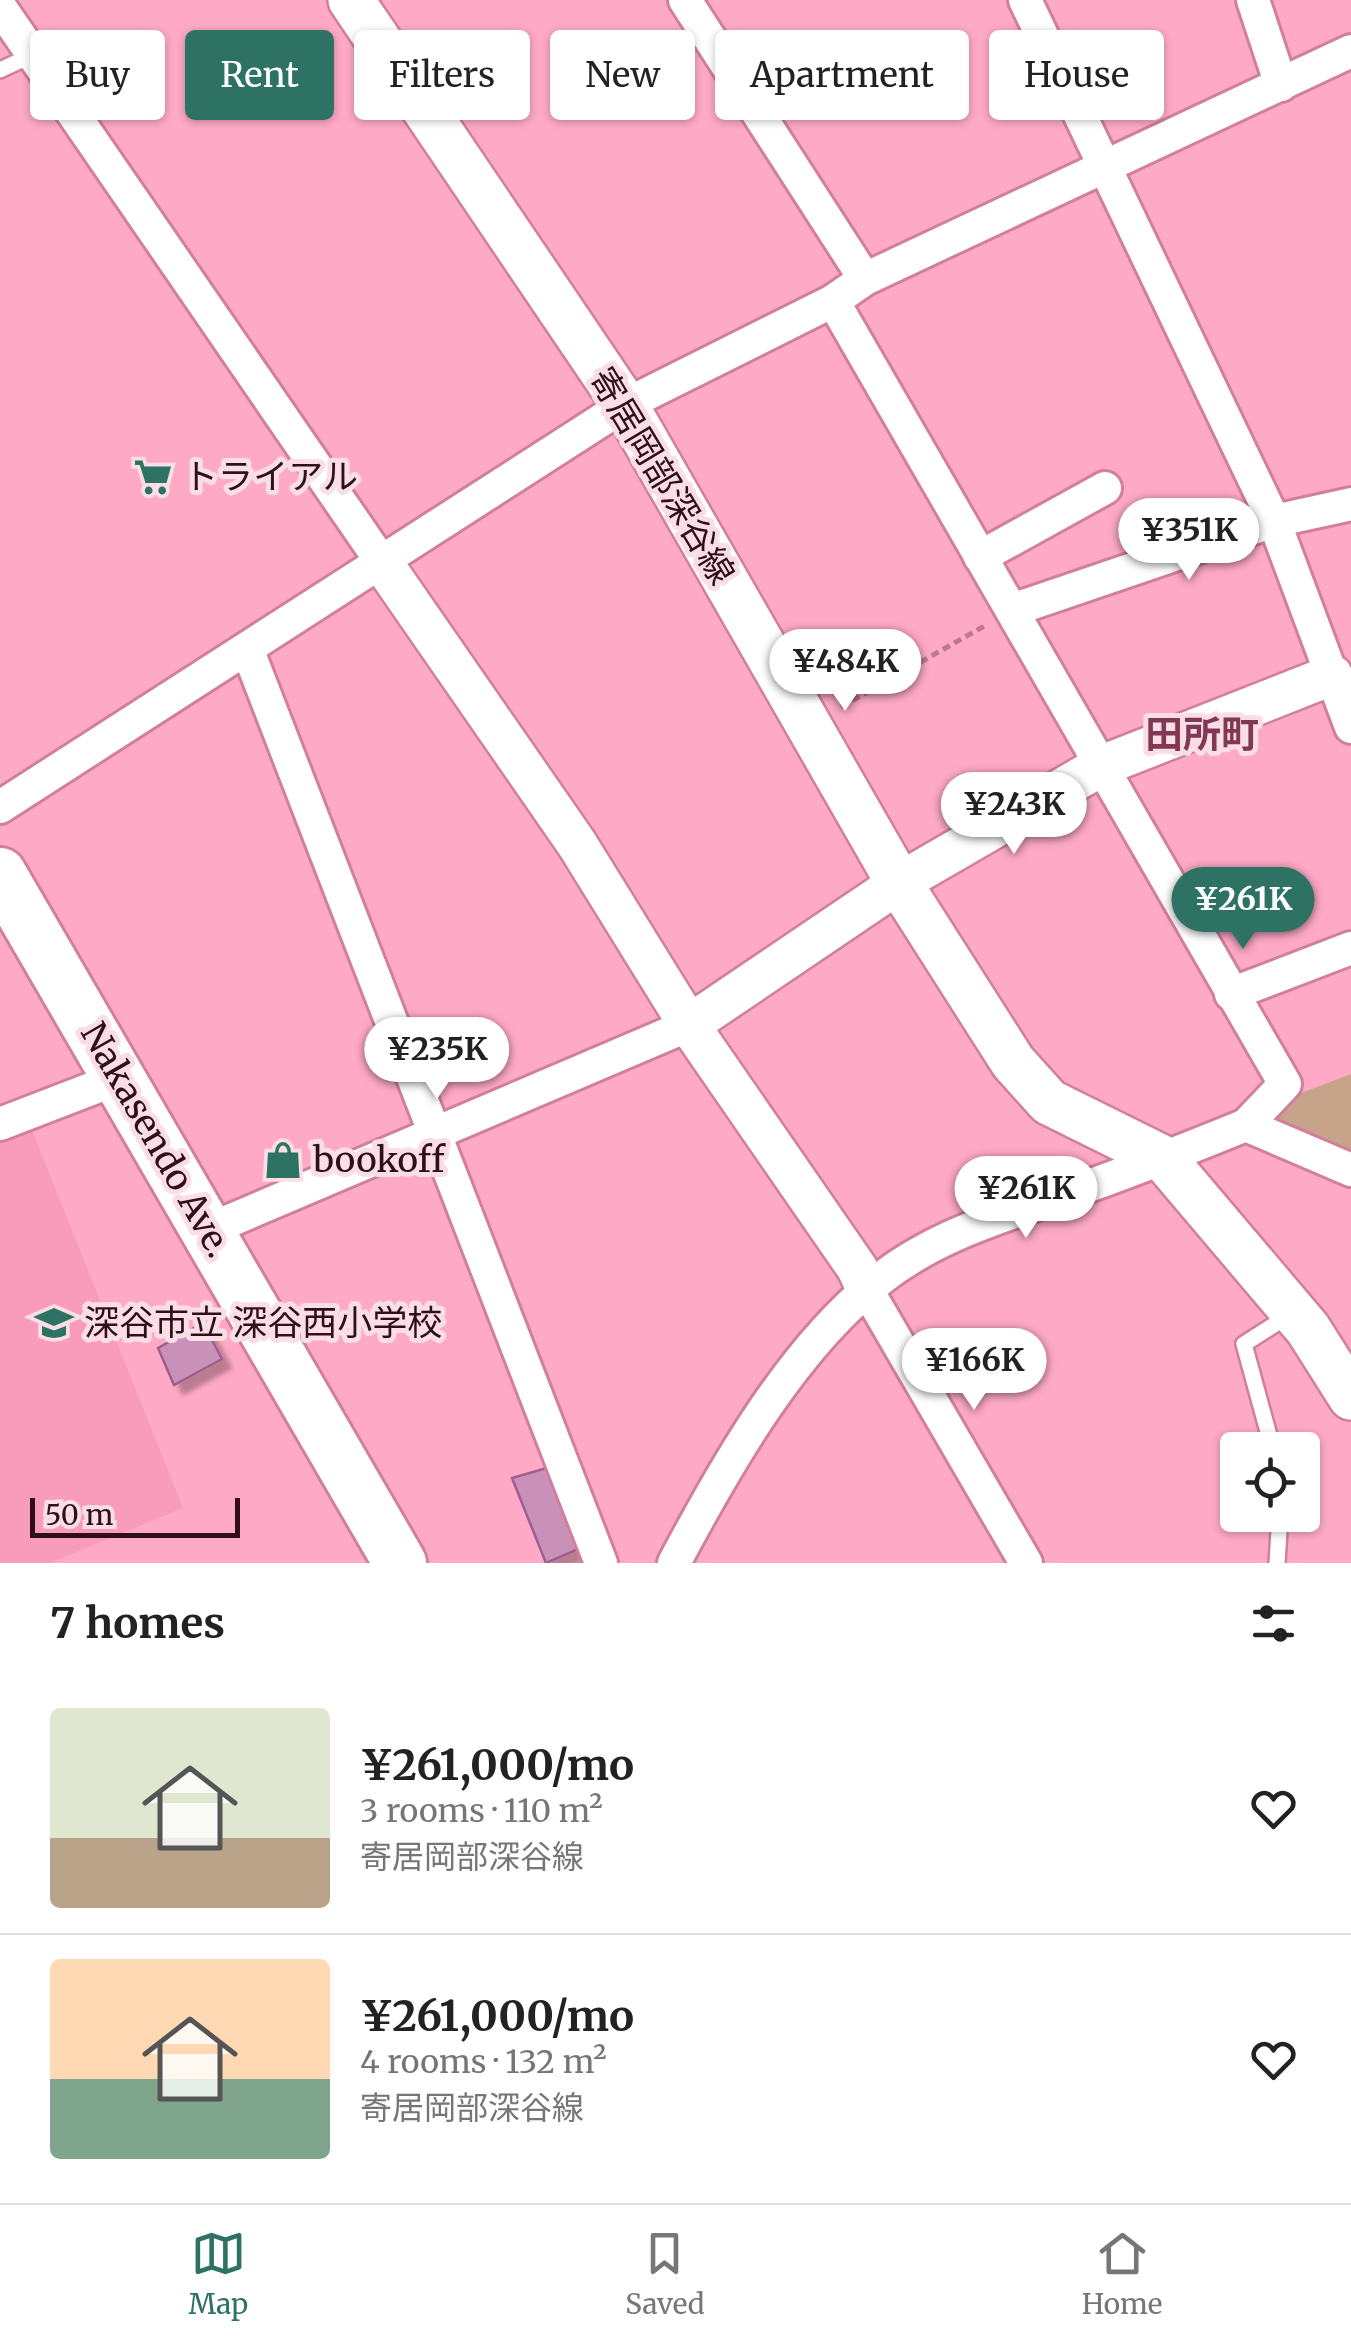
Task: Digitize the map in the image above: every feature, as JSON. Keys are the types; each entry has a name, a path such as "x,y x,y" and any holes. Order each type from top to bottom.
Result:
{"highway":[{"name":"Nakasendo Ave.","path":"0,874 122,1078 400,1563"}],"main road":[{"name":"寄居岡部深谷線","path":"351,0 625,405 899,882 1013,1062 1050,1102 1164,1159 1294,1312 1351,1397"}],"street":[{"path":"685,0 864,279"},
{"path":"1025,0 1274,521 1351,727"},
{"path":"1253,0 1282,86"},
{"path":"0,7 15,63 383,564 577,844 689,1026 857,1268 1026,1563"},
{"path":"0,807 248,652 625,405 833,301 864,279 1351,52"},
{"path":"674,1563 712,1492 826,1328 886,1274 965,1230 1164,1159 1246,1125 1284,1084 833,301"},
{"path":"980,557 1105,488"},
{"path":"1012,610 1274,521 1351,504"},
{"path":"248,652 433,1138 601,1563"},
{"path":"208,1230 433,1138 689,1026 899,882 1100,766 1332,675"},
{"path":"1231,994 1351,948"},
{"path":"0,1124 122,1078"},
{"path":"1246,1125 1351,1170"}],"lane":[{"path":"1268,1432 1244,1344 1294,1312"},
{"path":"1277,1563 1279,1532"}],"path":[{"path":"808,726 1012,610"}],"shaded area":[{"path":"1351,1074 1351,1159 1276,1126 1270,1105"},
{"name":"深谷市立 深谷西小学校","path":"30,1125 183,1508 50,1563 0,1563 0,1137"}],"building":[{"path":"203,1323 222,1359 174,1385 158,1348"},
{"path":"550,1467 583,1547 546,1563 512,1478"}],"place":[{"name":"トライアル","path":"153,477"},
{"name":"bookoff","path":"283,1160"},
{"name":"深谷市立 深谷西小学校","path":"54,1323"}],"district":[{"name":"田所町","path":"1202,734"}]}
